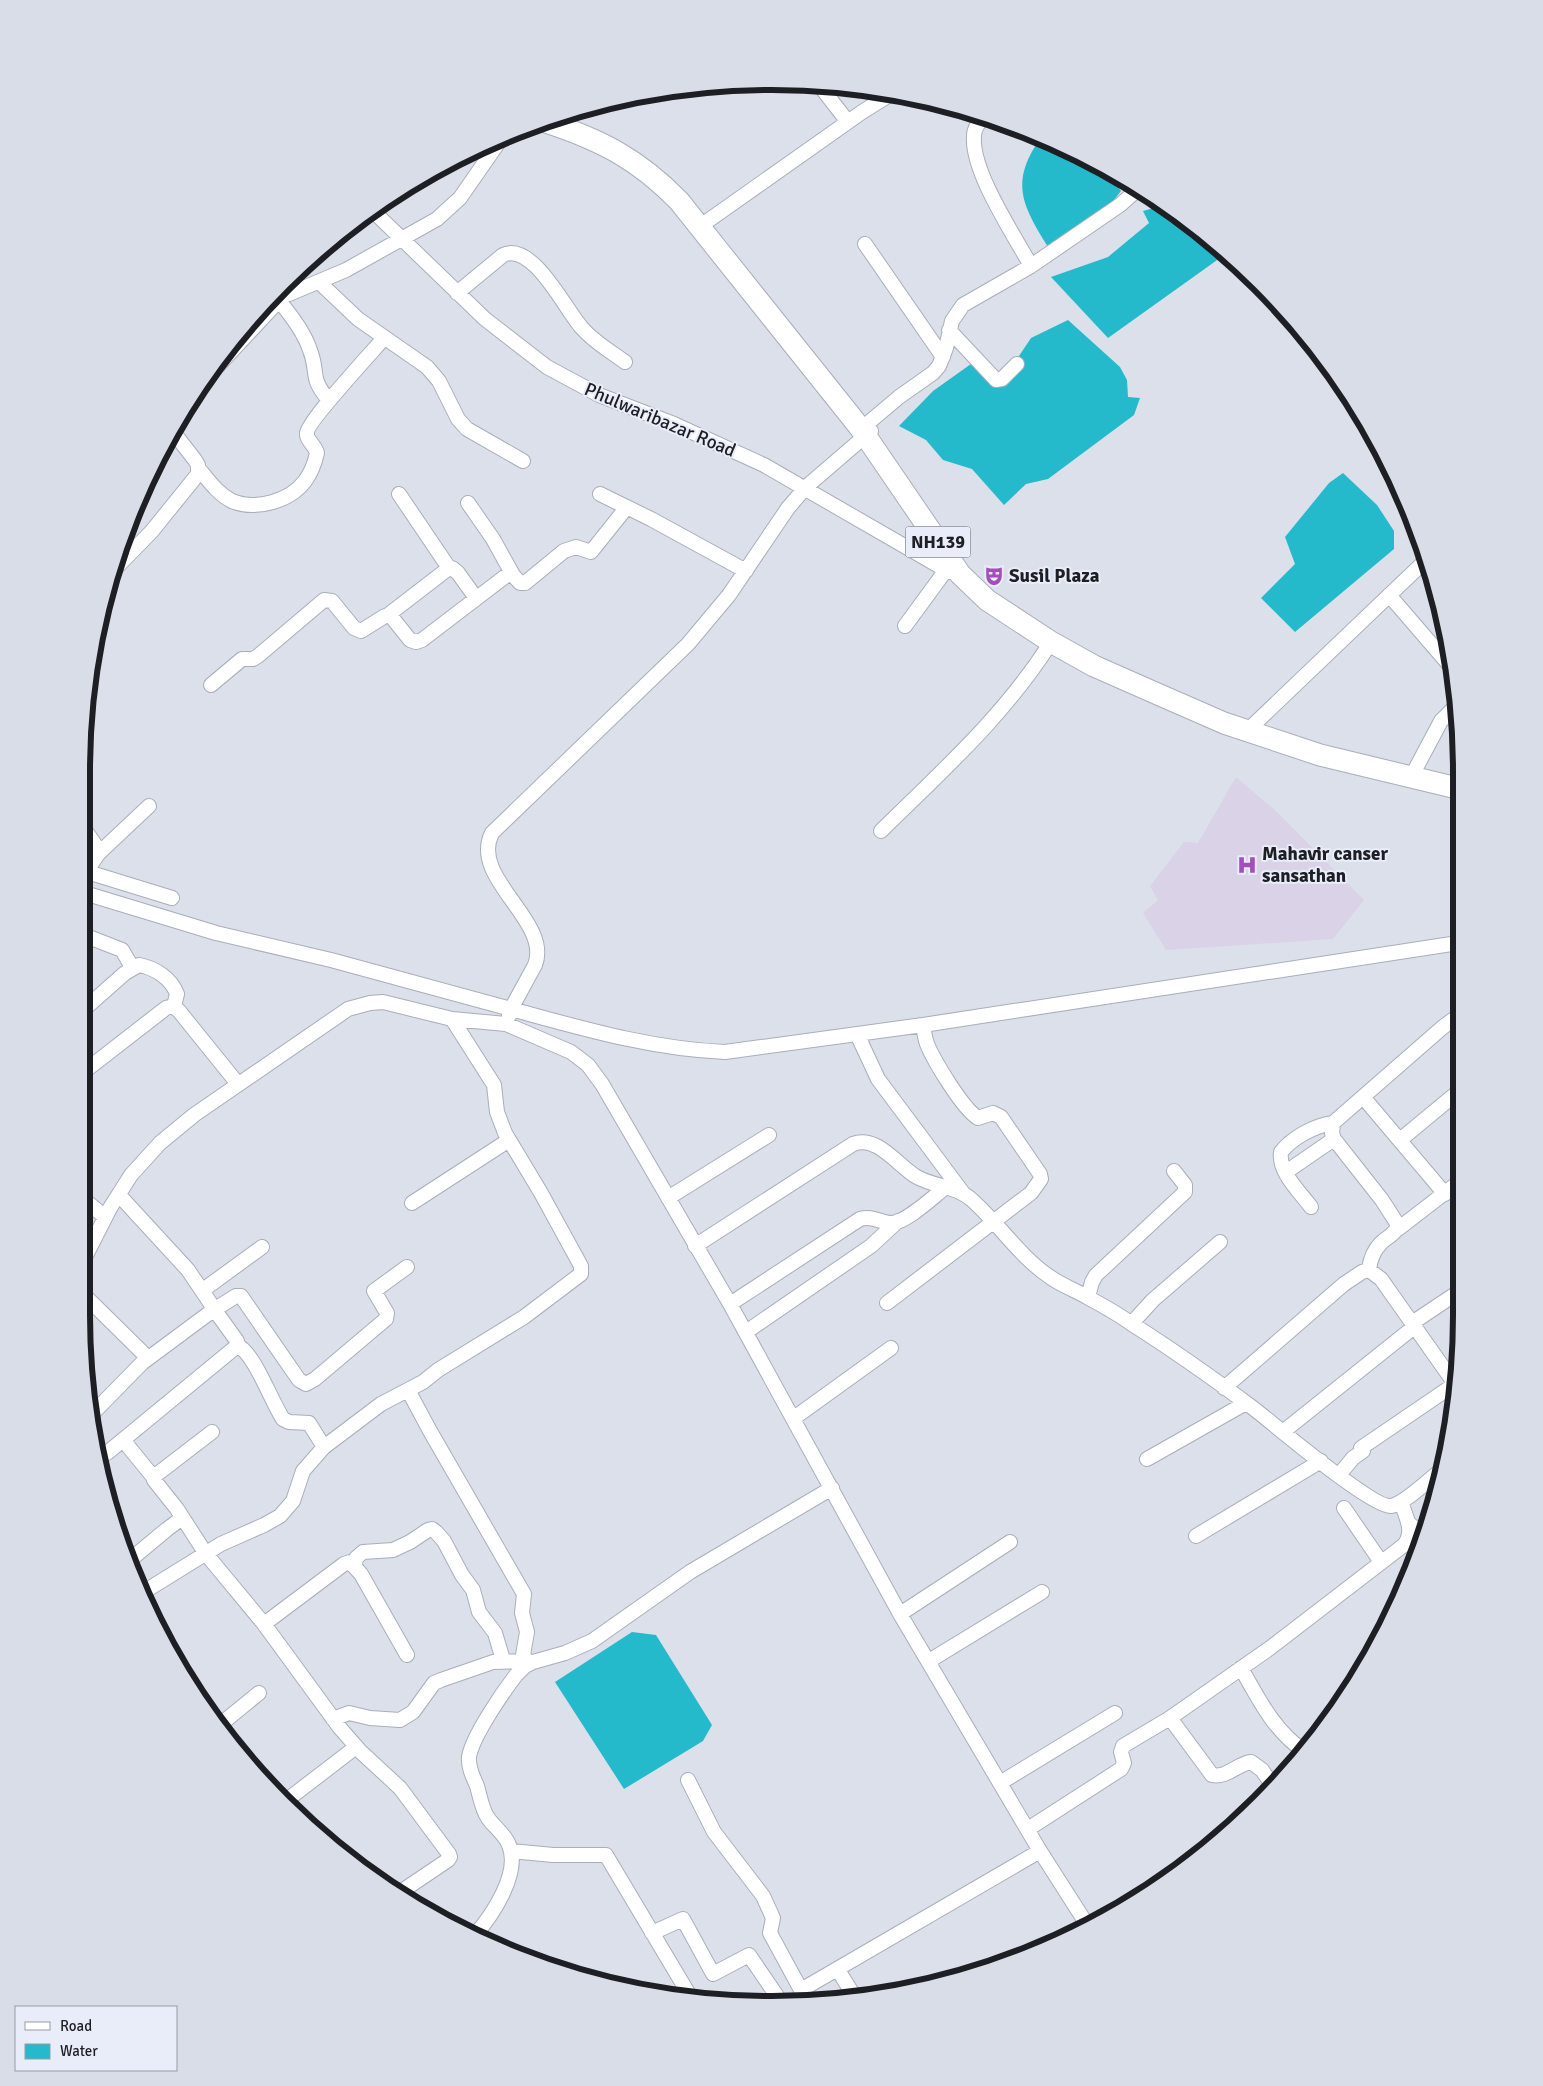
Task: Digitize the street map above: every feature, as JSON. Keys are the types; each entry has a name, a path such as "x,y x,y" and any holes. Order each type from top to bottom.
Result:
{"highway":[{"name":"NH139","path":"573,120 600,129 650,159 670,175 709,220 795,338"},
{"name":"NH139","path":"555,125 602,143 643,168 662,184 795,338 867,429 958,553 981,580 1032,617 1099,656 1252,727 1453,775"},
{"name":"NH139","path":"867,429 953,572 987,600 1050,642 1094,666 1320,755 1453,787"}],"street":[{"path":"825,92 848,122"},
{"path":"709,220 882,100"},
{"path":"979,122 974,135 976,157 994,199 1031,266"},
{"path":"286,294 346,270 429,225 451,208 493,150"},
{"path":"506,1024 511,1009 538,958 538,948 529,927 493,870 488,858 488,842 492,833 688,644 716,613 788,508 806,487 899,396 933,373 943,357 956,313 963,305 1031,266 1120,205 1132,194"},
{"name":"Phulwaribazar Road","path":"378,216 457,293 504,335 547,367 599,396 674,424 731,449 806,487 953,572 981,580"},
{"path":"865,244 943,357"},
{"path":"457,293 503,255 509,252 521,255 539,270 551,284 584,331 625,362"},
{"path":"319,282 344,307 432,372 450,399 458,419 467,429 524,461"},
{"path":"282,299 305,339 313,360 317,384 329,400"},
{"path":"950,330 996,380 1002,379 1017,364"},
{"path":"178,438 195,460 199,470 216,489 233,501 243,504 262,505 288,495 303,484 310,473 317,452 306,433 308,428 329,400 384,338"},
{"path":"128,547 186,491 199,470"},
{"path":"399,494 449,568 458,573 476,598"},
{"path":"600,494 746,571"},
{"path":"468,503 493,539 511,572 517,580 524,583 564,550 576,547 591,552 627,507"},
{"path":"1252,727 1421,565"},
{"path":"211,685 242,660 253,659 258,656 324,600 328,599 336,604 354,628 360,631 388,615 449,568"},
{"path":"388,615 393,618 410,640 416,642 422,640 511,572"},
{"path":"906,626 953,572"},
{"path":"1389,595 1443,658"},
{"path":"881,830 988,725 1022,685 1050,642"},
{"path":"1416,768 1441,721 1450,712"},
{"path":"90,864 98,854 149,806"},
{"path":"90,838 98,854"},
{"path":"90,874 172,898"},
{"path":"90,898 216,933 331,960 645,1043 696,1051 725,1052 923,1025 1453,944"},
{"path":"90,938 122,950 132,967"},
{"path":"90,1004 132,967 139,965 146,966 170,981 177,994 174,1006"},
{"path":"90,1248 106,1217 136,1169 160,1144 194,1115 238,1084 340,1015 359,1005 389,1003 452,1019 506,1024 571,1052 588,1065 602,1084 746,1332 900,1614 1040,1850 1084,1920"},
{"path":"90,1067 166,1008 174,1006"},
{"path":"174,1006 238,1084"},
{"path":"148,1589 222,1544 264,1525 287,1510 297,1493 303,1470 324,1446 375,1408 423,1382 438,1370 524,1317 581,1274 581,1266 510,1140 497,1112 494,1085 452,1019"},
{"path":"1311,1207 1286,1172 1280,1159 1281,1152 1285,1147 1310,1130 1321,1125 1333,1123 1453,1020"},
{"path":"887,1303 993,1223 1036,1188 1041,1178 1001,1117 993,1113 978,1118 967,1108 932,1055 927,1044 923,1025"},
{"path":"857,1034 870,1064 888,1094 963,1193 1035,1266 1052,1278 1132,1323 1246,1403 1339,1475 1383,1504 1391,1506 1401,1502 1433,1477"},
{"path":"1400,1140 1453,1096"},
{"path":"1363,1097 1445,1194"},
{"path":"1333,1123 1332,1133 1334,1139 1392,1214 1398,1229"},
{"path":"668,1198 769,1135"},
{"path":"1286,1172 1334,1139"},
{"path":"412,1202 510,1140"},
{"path":"696,1246 859,1142 866,1142 878,1147 916,1176 935,1185 963,1193"},
{"path":"1088,1297 1096,1275 1185,1192 1185,1185 1174,1171"},
{"path":"1369,1270 1375,1250 1398,1229 1453,1187"},
{"path":"746,1332 871,1246 898,1221 917,1210 946,1188"},
{"path":"119,1195 172,1252 203,1290 213,1310 237,1345 243,1348 250,1358 283,1419 289,1422 309,1423 324,1446"},
{"path":"90,1204 106,1217"},
{"path":"730,1304 860,1219 868,1217 891,1223 898,1221"},
{"path":"1132,1323 1153,1300 1220,1242"},
{"path":"203,1290 262,1247"},
{"path":"97,1409 148,1358 213,1310 236,1296 241,1296 299,1380 306,1384 386,1319 387,1313 374,1291 407,1267"},
{"path":"1369,1270 1381,1279 1413,1325 1450,1372"},
{"path":"1224,1388 1344,1284 1362,1272 1369,1270"},
{"path":"1284,1431 1413,1325 1453,1296"},
{"path":"90,1301 148,1358"},
{"path":"107,1453 237,1345"},
{"path":"794,1418 890,1348"},
{"path":"1339,1475 1362,1449 1449,1382"},
{"path":"408,1390 524,1594 522,1613 527,1632 522,1653 528,1662"},
{"path":"1147,1459 1246,1403"},
{"path":"154,1478 212,1432"},
{"path":"123,1440 154,1478 158,1487 206,1554 264,1624 333,1719 356,1747 400,1788 450,1856 405,1889"},
{"path":"1196,1536 1321,1461"},
{"path":"333,1719 350,1713 370,1718 400,1720 413,1712 434,1683 486,1664 503,1660 528,1662 565,1653 592,1641 690,1572 832,1488"},
{"path":"1401,1502 1408,1523 1409,1539 1413,1545"},
{"path":"1344,1508 1381,1562"},
{"path":"135,1556 182,1518"},
{"path":"1408,1523 1418,1530"},
{"path":"355,1565 356,1558 363,1552 393,1550 432,1529 444,1541 462,1575 475,1594 478,1610 494,1634 503,1660"},
{"path":"1028,1829 1121,1769 1124,1764 1121,1752 1124,1746 1170,1718 1312,1617 1404,1545 1409,1539"},
{"path":"900,1614 1010,1542"},
{"path":"264,1624 344,1564 350,1562 355,1565 407,1656"},
{"path":"929,1661 1042,1592"},
{"path":"479,1930 505,1888 511,1870 511,1851 507,1841 486,1816 469,1760 474,1742 506,1689 528,1662"},
{"path":"1240,1668 1275,1724 1292,1743 1298,1746"},
{"path":"225,1721 259,1693"},
{"path":"1000,1783 1115,1713"},
{"path":"1170,1718 1206,1769 1212,1774 1217,1776 1225,1774 1245,1763 1251,1762 1262,1770 1268,1780"},
{"path":"291,1797 356,1747"},
{"path":"688,1780 717,1837 766,1902 773,1918 770,1933 798,1994 1040,1850"},
{"path":"511,1851 553,1855 606,1855 687,1990"},
{"path":"652,1933 683,1919 713,1974 749,1955 777,1996"},
{"path":"838,1970 851,1991"}],"shaded area":[{"name":"Mahavir canser sansathan","path":"1236,777 1277,812 1364,900 1333,939 1166,950 1143,913 1158,900 1150,886 1184,842 1198,843"}],"water":[{"path":"1037,144 1073,160 1112,181 1121,191 1106,210 1048,247 1032,219 1023,194 1022,182 1030,155"},
{"path":"1154,208 1220,258 1108,338 1051,277 1108,257 1149,223 1143,211"},
{"path":"1068,320 1120,367 1127,380 1128,397 1140,398 1134,415 1048,479 1026,484 1004,505 972,469 943,460 926,440 899,426 933,391 978,359 996,379 1011,368 1031,338"},
{"path":"1343,473 1377,505 1394,531 1394,549 1295,632 1261,598 1295,564 1285,537 1329,483"},
{"path":"632,1632 656,1635 712,1725 703,1741 624,1789 555,1682"}],"place":[{"name":"Susil Plaza","path":"994,576"},
{"name":"Mahavir canser sansathan","path":"1247,865"}]}
